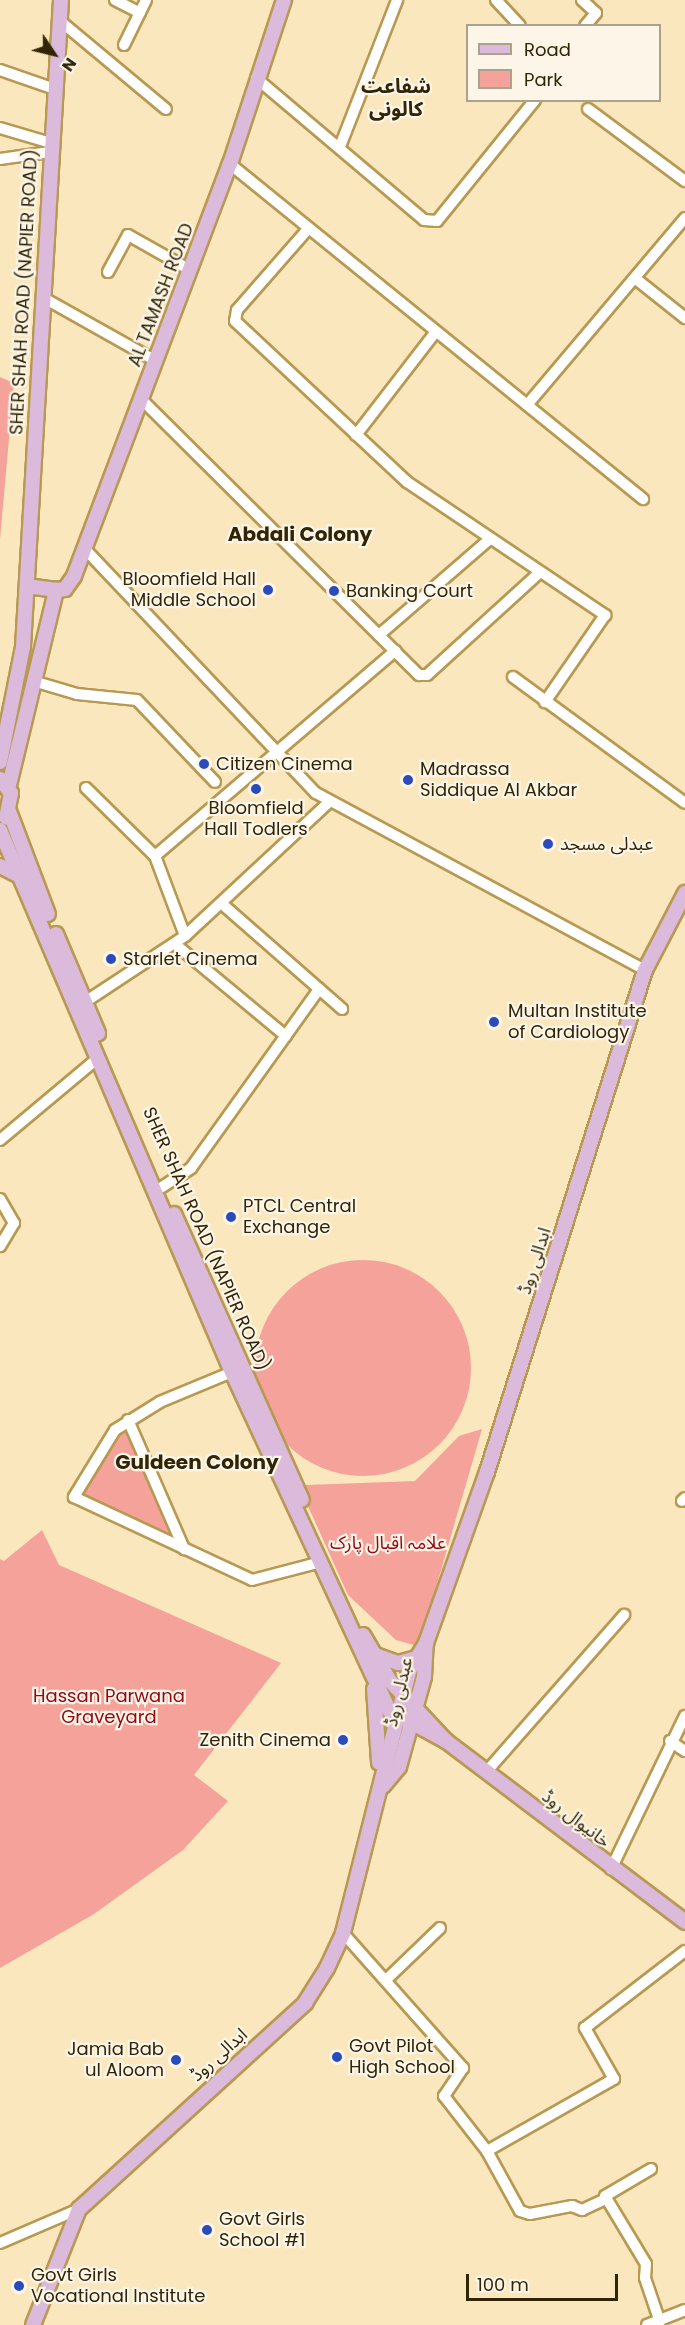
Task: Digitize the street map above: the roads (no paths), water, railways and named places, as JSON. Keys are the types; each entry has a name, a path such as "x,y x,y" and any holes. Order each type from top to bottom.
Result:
{"main road":[{"name":"SHER SHAH ROAD (NAPIER ROAD)","path":"0,762 21,664 50,148 61,0"},
{"name":"AL TAMASH ROAD","path":"57,590 70,585 230,164 256,78 284,0"},
{"path":"27,586 57,590 4,782 9,811 0,829 28,883"},
{"name":"SHER SHAH ROAD (NAPIER ROAD)","path":"9,811 27,861 28,883 98,1058 232,1372 260,1420 355,1630"},
{"path":"0,866 28,883"},
{"name":"SHER SHAH ROAD (NAPIER ROAD)","path":"28,883 85,1002 321,1562 355,1630"},
{"name":"ابدالی روڈ","path":"426,1643 487,1472 645,970 685,893"},
{"path":"355,1630 373,1682 383,1786"},
{"name":"خانیوال روڈ","path":"355,1630 403,1696 446,1741"},
{"name":"عبدلی روڈ","path":"383,1786 396,1717 417,1658 426,1643"},
{"name":"عبدلی روڈ","path":"383,1786 399,1767 416,1707 426,1643"},
{"path":"373,1654 398,1663 417,1658"},
{"path":"373,1682 396,1717"},
{"name":"خانیوال روڈ","path":"396,1717 446,1741 611,1869 685,1922"},
{"name":"ابدالی روڈ","path":"33,2325 79,2209 305,2003 343,1933 383,1786"}],"street":[{"path":"116,0 140,13"},
{"path":"124,45 146,0"},
{"path":"341,144 397,0"},
{"path":"496,0 518,24"},
{"path":"582,0 596,13 587,24"},
{"path":"59,20 166,109"},
{"path":"0,70 55,89"},
{"path":"256,78 341,144 419,219 437,221 533,102"},
{"path":"588,109 685,181"},
{"path":"0,128 50,148"},
{"path":"0,159 50,148"},
{"path":"230,164 434,334 527,405 643,499"},
{"path":"527,405 636,279 685,218"},
{"path":"308,229 237,310 235,321 407,482 605,615 544,702"},
{"path":"108,272 128,236 190,270"},
{"path":"636,279 685,318"},
{"path":"42,297 156,361"},
{"path":"356,435 434,334"},
{"path":"141,399 419,675 427,675 540,572"},
{"path":"379,635 490,539"},
{"path":"84,548 277,752 330,802 645,970"},
{"path":"155,856 395,651"},
{"path":"513,677 544,702 685,803"},
{"path":"33,681 77,694 137,700 215,782"},
{"path":"86,788 155,856 185,936"},
{"path":"85,1002 185,936 330,802"},
{"path":"220,903 342,1009"},
{"path":"175,944 285,1036"},
{"path":"162,1186 191,1168 319,989"},
{"path":"0,1140 98,1058"},
{"path":"0,1199 14,1223 0,1246"},
{"path":"232,1372 128,1420 88,1468 74,1497 184,1549 259,1581 321,1562"},
{"path":"128,1420 184,1549"},
{"path":"487,1771 624,1615"},
{"path":"611,1869 643,1810 670,1741 685,1716"},
{"path":"670,1741 685,1751"},
{"path":"388,1978 440,1928"},
{"path":"343,1933 388,1978 463,2068 444,2096 487,2151 524,2214 572,2206 582,2210 606,2199"},
{"path":"487,2151 614,2079 585,2028 685,1951"},
{"path":"651,2169 605,2193 606,2199 646,2264 645,2278 660,2322"},
{"path":"0,2243 79,2209"},
{"path":"647,2325 660,2322 685,2310"}],"place":[{"name":"Bloomfield Hall Middle School","path":"268,590"},
{"name":"Banking Court","path":"334,591"},
{"name":"Citizen Cinema","path":"204,764"},
{"name":"Madrassa Siddique Al Akbar","path":"408,780"},
{"name":"Bloomfield Hall Todlers","path":"256,789"},
{"name":"عبدلی مسجد","path":"548,844"},
{"name":"Starlet Cinema","path":"111,959"},
{"name":"Multan Institute of Cardiology","path":"494,1022"},
{"name":"PTCL Central Exchange","path":"231,1217"},
{"name":"Zenith Cinema","path":"343,1740"},
{"name":"Govt Pilot High School","path":"337,2057"},
{"name":"Jamia Bab ul Aloom","path":"176,2060"},
{"name":"Govt Girls School #1","path":"207,2230"},
{"name":"Govt Girls Vocational Institute","path":"19,2286"}],"district":[{"name":"شفاعت کالونی","path":"396,98"},
{"name":"Abdali Colony","path":"300,534"},
{"name":"Guldeen Colony","path":"197,1462"}],"park label":[{"name":"علامہ اقبال پارک","path":"388,1543"},
{"name":"Hassan Parwana Graveyard","path":"109,1707"}]}
